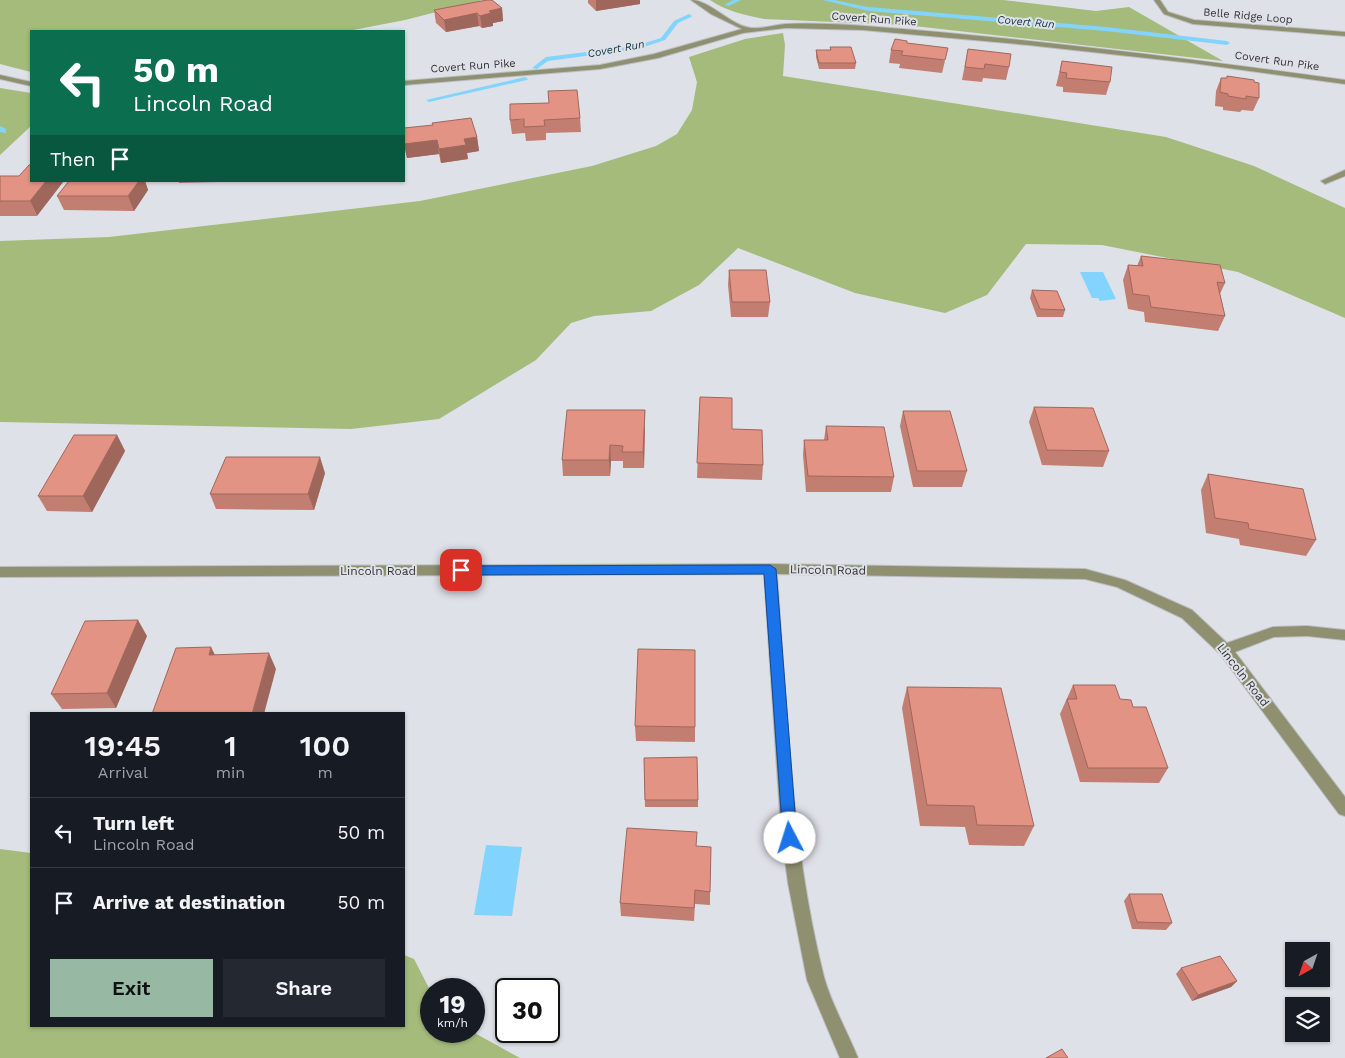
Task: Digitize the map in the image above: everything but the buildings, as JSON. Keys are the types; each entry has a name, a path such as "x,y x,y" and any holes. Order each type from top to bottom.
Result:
{"street":[{"path":"694,0 714,13 749,30"},
{"name":"Belle Ridge Loop","path":"1157,0 1166,13 1193,22 1345,34"},
{"name":"Covert Run Pike","path":"405,83 600,67 646,58 749,30 786,26 863,28 918,33 1169,59 1345,82"},
{"path":"0,77 30,84"},
{"path":"1326,181 1345,173"},
{"path":"770,569 789,830 796,883 816,980 849,1058"},
{"name":"Lincoln Road","path":"0,572 770,569 1085,574 1120,583 1156,598 1187,614 1225,650 1345,809"},
{"path":"1225,650 1273,632 1307,631 1345,635"}],"green space":[{"path":"0,0 483,0 405,20 353,30 30,30 30,72 0,64"},
{"path":"710,0 1003,0 1096,11 1129,7 1223,61 905,25 764,19 729,10"},
{"path":"783,33 785,45 783,76 1166,137 1254,166 1345,208 1345,318 1238,272 1102,245 1026,244 987,295 945,313 855,293 738,248 699,285 651,311 594,316 571,323 536,360 439,419 351,429 0,422 0,241 109,237 420,201 592,166 656,146 677,134 692,110 697,82 689,57 745,39"},
{"path":"0,88 30,93 30,127 0,155"},
{"path":"0,849 30,853 30,1027 405,1027 405,955 414,959 424,978 420,978 420,1043 485,1043 485,1039 520,1058 0,1058"}],"water":[{"path":"1080,272 1103,272 1116,299 1100,301 1098,298 1092,298"},
{"path":"486,845 522,847 512,916 474,915"}],"waterway":[{"name":"Covert Run","path":"727,5 738,0"},
{"name":"Covert Run","path":"826,0 868,9 1106,29 1227,43"},
{"name":"Covert Run","path":"535,68 546,59 636,48 663,39 676,22 689,16"},
{"name":"Covert Run","path":"429,100 525,79"},
{"name":"Covert Run","path":"0,128 3,131"}],"route":[{"path":"461,570 770,569 790,838"}]}
